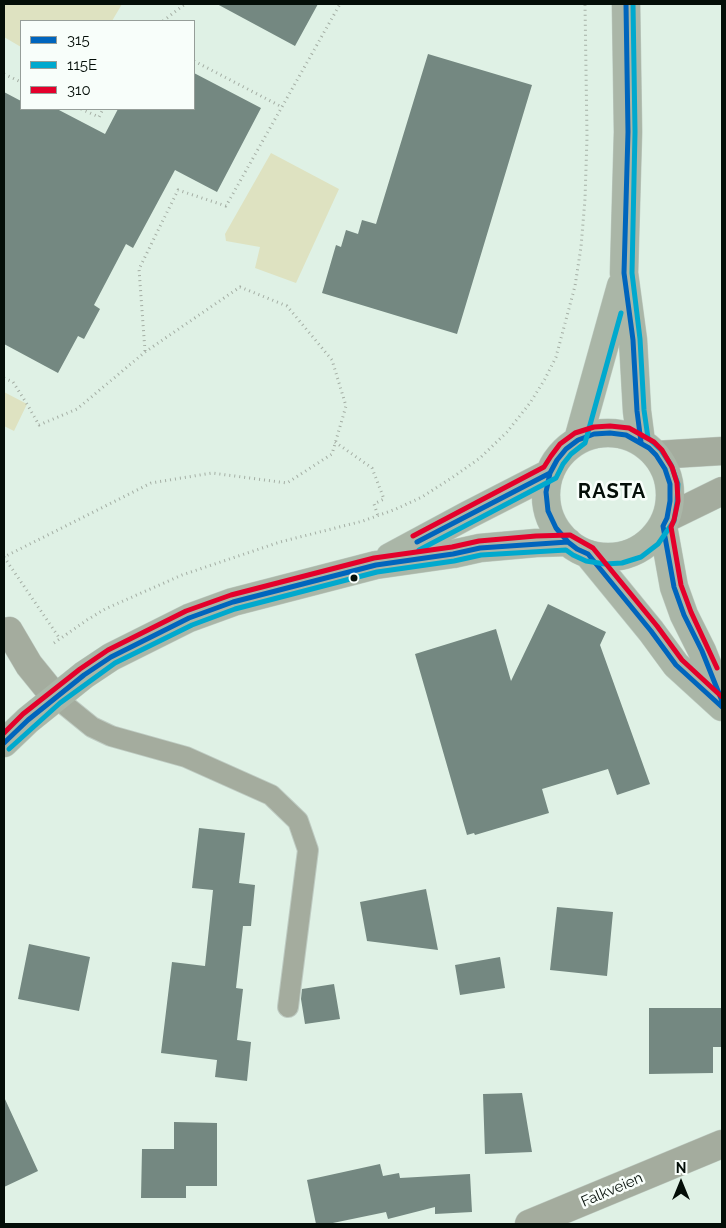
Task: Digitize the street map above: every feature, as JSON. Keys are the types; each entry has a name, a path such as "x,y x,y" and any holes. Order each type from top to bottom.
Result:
{"main road":[{"path":"626,4 628,132 624,273 632,340 637,411 649,448 665,469 670,484 670,501 665,522 674,587 684,615 702,651 722,701"},
{"path":"578,440 624,273"},
{"path":"649,448 626,435 610,433 594,434 578,440 562,454 550,473 546,492 548,511 556,528 578,548 652,632 676,665 722,707"},
{"path":"376,565 460,518 550,473"},
{"path":"4,743 55,697 111,657 189,618 233,602 376,565 453,554 480,548 536,543 578,548 605,557 622,556 638,550 652,539 665,522"}],"street":[{"path":"649,448 722,451"},
{"path":"665,522 722,491"},
{"path":"5,629 29,665 55,697"},
{"name":"Falkveien","path":"529,1224 722,1144"}],"lane":[{"path":"55,697 92,727 111,736 186,757 271,795 298,821 308,850 288,1007"}],"path":[{"path":"164,20 185,4"},
{"path":"145,352 139,269 178,190 226,206 340,4"},
{"path":"453,477 487,451 507,432 530,403 556,357 575,286 581,247 585,199 587,136 585,4"},
{"path":"195,62 282,107"},
{"path":"4,74 20,82"},
{"path":"83,110 99,117 102,110"},
{"path":"4,378 13,382 28,404 39,426 78,409 145,352 240,288 288,306 332,360 346,406 332,454 288,483 212,473 151,483 4,557 60,639"},
{"path":"335,442 372,468 384,499 374,504 378,516"}],"green space":[{"path":"4,4 122,4 113,20 20,20 20,46 4,37"},
{"path":"271,153 339,189 296,283 255,268 260,247 226,241 225,234"},
{"path":"4,392 27,404 14,431 4,426"}],"building":[{"path":"217,4 318,4 295,46"},
{"path":"428,54 532,85 457,334 322,293 336,245 341,247 346,230 358,234 362,220 376,224"},
{"path":"195,74 261,108 217,192 175,170 133,248 126,244 94,305 100,309 84,339 78,336 58,373 4,344 4,92 20,100 20,110 59,110 105,134 117,110 195,110"},
{"path":"548,604 606,632 600,645 650,784 617,795 608,769 542,789 549,813 475,835 474,833 467,835 415,654 496,629 511,681"},
{"path":"199,828 245,833 239,883 255,885 251,926 243,926 236,988 243,989 237,1040 251,1042 247,1081 215,1077 217,1060 161,1053 172,962 205,966 213,890 192,888"},
{"path":"426,889 438,950 367,941 360,902"},
{"path":"557,907 613,912 607,976 550,970"},
{"path":"29,944 90,957 79,1011 18,999"},
{"path":"500,957 505,988 460,995 455,965"},
{"path":"334,984 340,1019 305,1024 301,999 302,989"},
{"path":"649,1008 722,1008 722,1047 713,1047 713,1073 649,1074"},
{"path":"522,1093 532,1152 485,1154 483,1094"},
{"path":"4,1097 38,1171 4,1187"},
{"path":"174,1122 217,1123 217,1186 186,1186 186,1198 141,1198 142,1149 174,1149"},
{"path":"380,1164 383,1176 399,1173 400,1178 470,1174 472,1212 435,1214 435,1207 388,1219 386,1212 328,1224 316,1224 307,1180"}],"transit line":[{"name":"315","path":"626,4 628,132 624,273 633,340 637,411 641,442"},
{"name":"115E","path":"9,749 60,703 115,663 192,625 235,609 377,572 454,561 481,555 566,550 586,561 605,564 622,563 641,557 658,544 674,521 678,484 671,465 661,450 648,438 644,410 640,339 632,273 635,132 633,4"},
{"name":"115E","path":"419,550 556,478 571,454 585,443 621,313"},
{"name":"310","path":"413,536 544,467 560,444 575,433 594,427 629,428 654,442 662,450 672,467 677,483 678,501 671,527 681,585 691,612 717,668"},
{"name":"315","path":"722,701 702,651 684,615 674,587 663,526 667,518 670,501 670,484 665,469 649,448 626,435 594,434 578,440 566,449 550,473 546,492 548,511 556,528 568,542 588,554 651,631 676,665 722,707"},
{"name":"315","path":"417,542 550,473"},
{"name":"310","path":"4,733 23,714 80,669 108,650 186,611 231,595 374,558 452,547 479,541 536,536 570,535 593,548 657,626 682,660 722,697"},
{"name":"315","path":"4,743 28,720 84,675 111,657 189,618 233,602 376,565 453,554 480,548 568,542"}],"district":[{"name":"RASTA","path":"612,492"}]}
